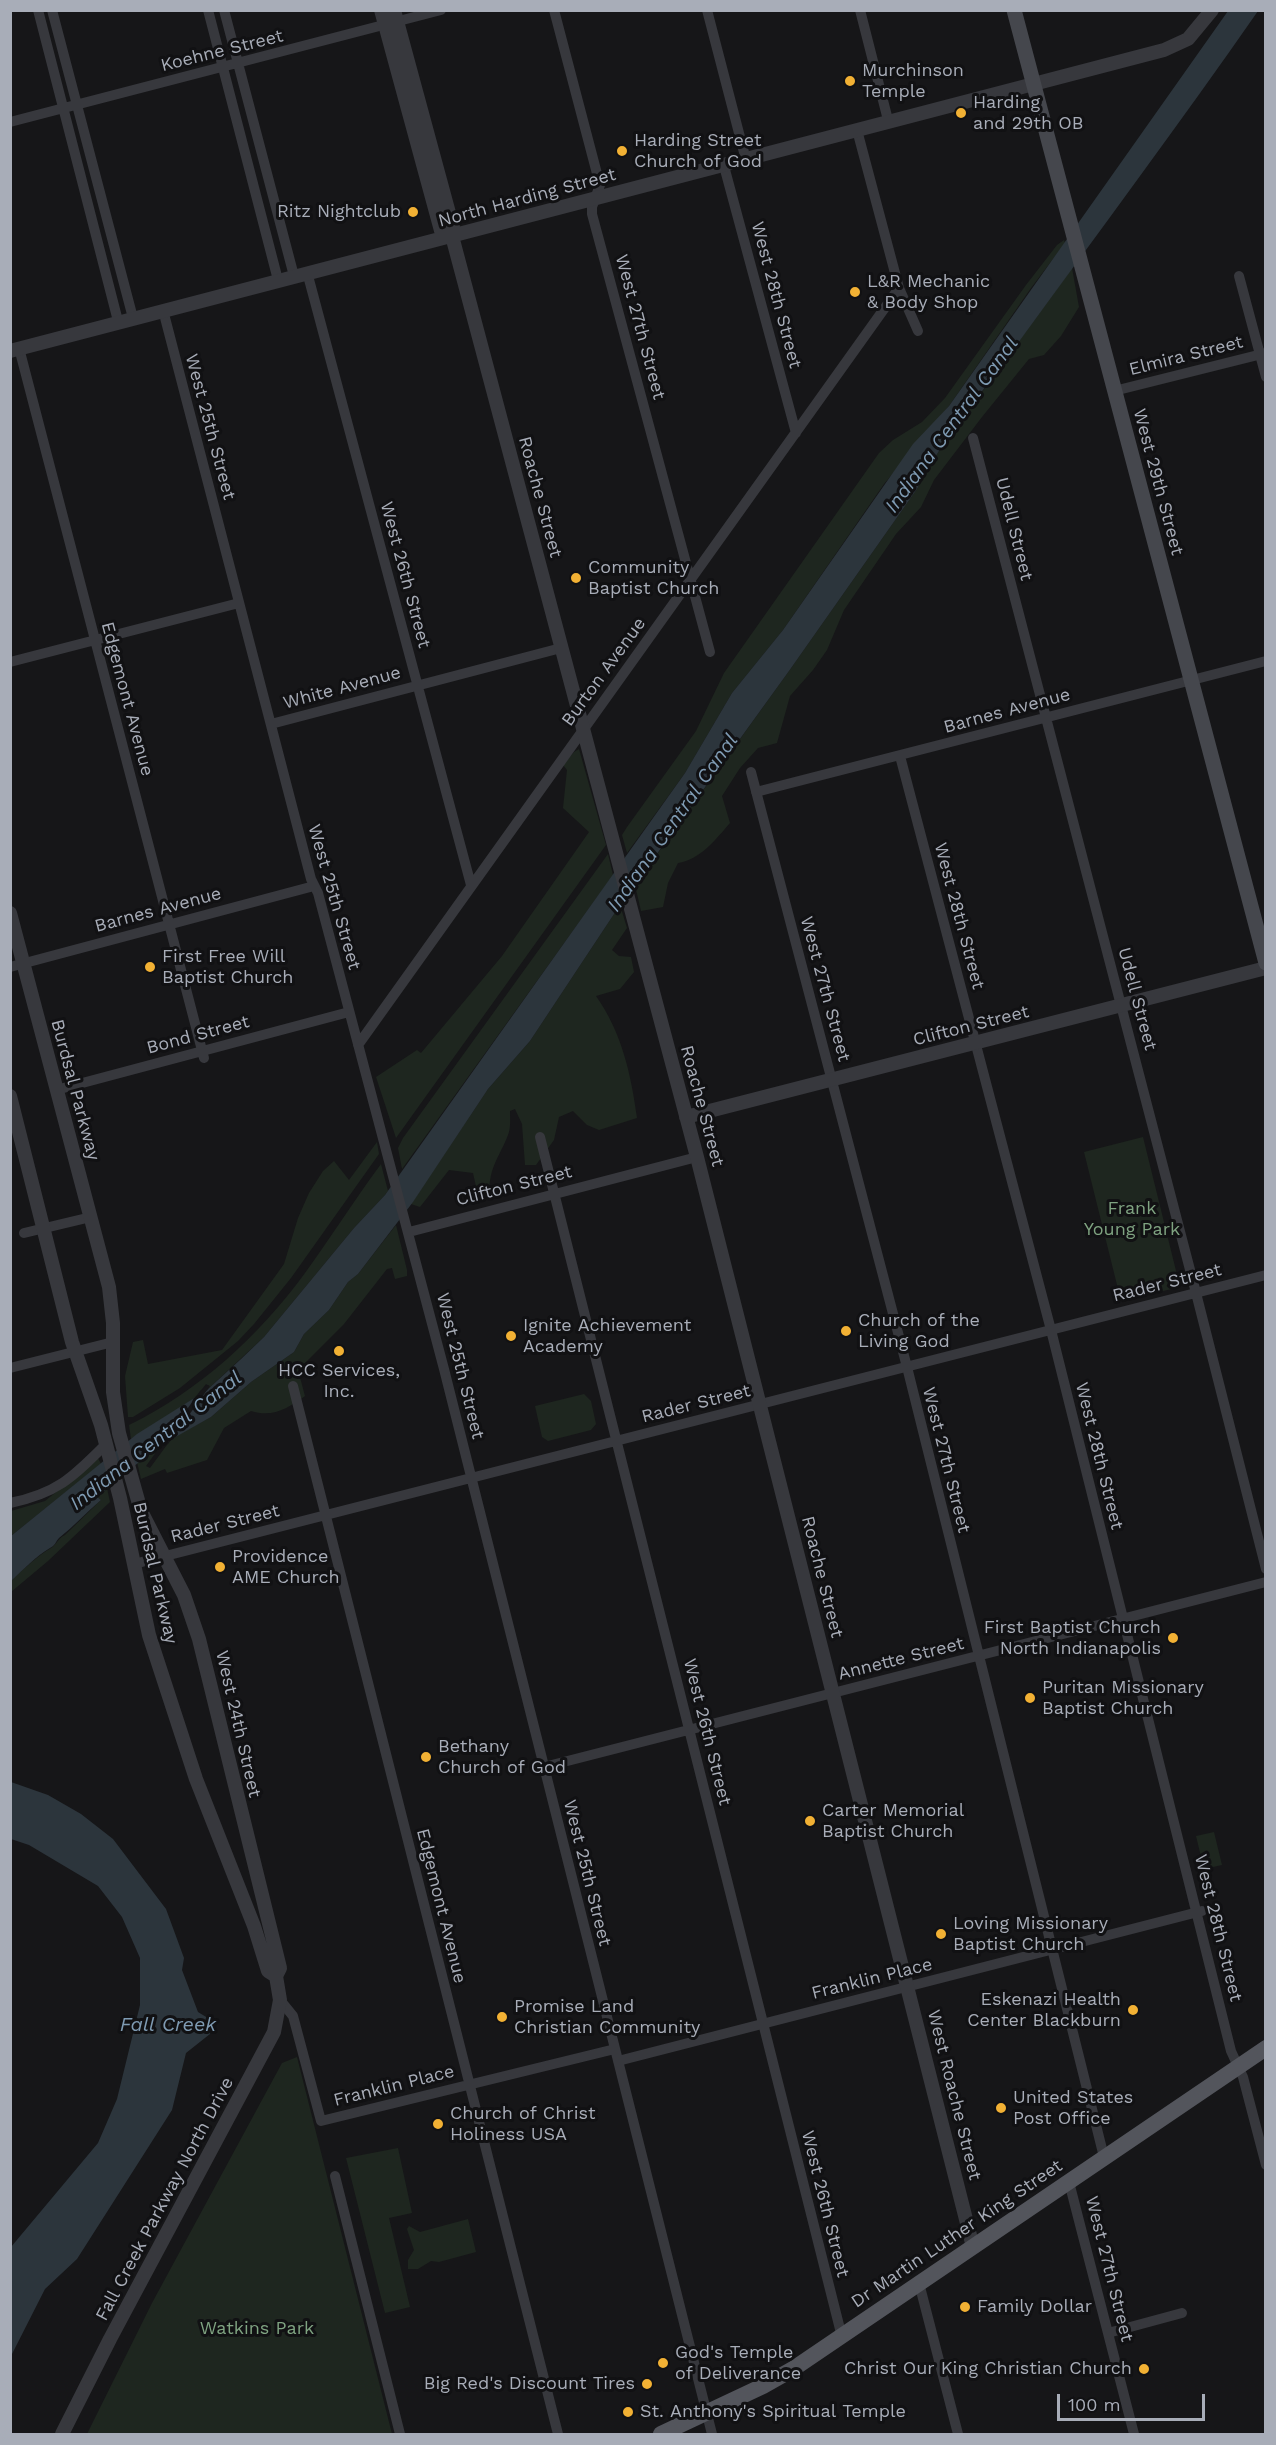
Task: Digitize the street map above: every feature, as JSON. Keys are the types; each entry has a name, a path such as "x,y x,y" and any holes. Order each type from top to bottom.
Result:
{"main road":[{"name":"West 29th Street","path":"1014,10 1266,963"},
{"name":"Dr Martin Luther King Street","path":"661,2434 772,2382 842,2337 1266,2048"}],"street":[{"path":"38,10 118,321"},
{"path":"51,10 133,318"},
{"path":"208,10 278,280"},
{"name":"West 26th Street","path":"224,10 301,274 471,885"},
{"name":"Roache Street","path":"381,10 392,19 697,1157 908,1987"},
{"name":"Koehne Street","path":"10,123 238,63 392,19 441,10"},
{"name":"West 27th Street","path":"554,10 600,186 592,214 710,651"},
{"path":"707,10 746,160"},
{"path":"860,10 888,120"},
{"name":"North Harding Street","path":"15,350 118,321 450,237 724,166 888,120 1164,50 1188,39 1212,10"},
{"path":"857,130 899,288 918,331"},
{"name":"West 28th Street","path":"724,166 796,434"},
{"path":"1239,276 1263,354 1266,377"},
{"name":"Burton Avenue","path":"358,1045 899,288"},
{"name":"West 25th Street","path":"163,310 314,886 408,1229 712,2434"},
{"name":"Edgemont Avenue","path":"15,350 95,640 203,1054"},
{"name":"Elmira Street","path":"1114,391 1263,354"},
{"name":"Udell Street","path":"973,438 1266,1569"},
{"path":"10,662 239,603"},
{"name":"White Avenue","path":"271,724 561,648"},
{"name":"Barnes Avenue","path":"756,792 1266,661"},
{"name":"West 28th Street","path":"900,756 1051,1330 1200,1912 1231,2051 1238,2066 1266,2164"},
{"name":"West 27th Street","path":"751,772 906,1367 1104,2157"},
{"name":"Barnes Avenue","path":"17,965 314,886"},
{"name":"Burdsal Parkway","path":"10,914 17,965 56,1090 109,1287 113,1342 113,1392 119,1433 134,1487"},
{"name":"Clifton Street","path":"686,1117 1266,968"},
{"name":"Bond Street","path":"56,1090 203,1054 349,1012"},
{"name":"Burdsal Parkway","path":"10,1096 75,1351 108,1449 145,1621 189,1761 254,1926 268,1971 276,1976"},
{"name":"West 26th Street","path":"540,1137 842,2337"},
{"name":"Clifton Street","path":"408,1229 555,1195 697,1157"},
{"path":"24,1233 45,1230 91,1217"},
{"name":"Rader Street","path":"134,1564 1266,1275"},
{"path":"10,1368 113,1342"},
{"name":"Edgemont Avenue","path":"293,1386 558,2434"},
{"path":"10,1503 39,1496 58,1487 108,1449"},
{"name":"West 24th Street","path":"134,1487 146,1522 187,1602 199,1639 279,1968 276,1976"},
{"name":"Annette Street","path":"544,1767 1266,1582"},
{"name":"Franklin Place","path":"280,2000 292,2016 321,2121 469,2085 763,2023 1200,1912"},
{"name":"Fall Creek Parkway North Drive","path":"62,2434 277,2025 280,2000 276,1976"},
{"name":"West Roache Street","path":"908,1987 973,2247"},
{"path":"335,2176 400,2434"},
{"name":"West 27th Street","path":"1070,2181 1134,2434"},
{"path":"919,2283 958,2434"},
{"path":"1108,2332 1182,2313"}],"green space":[{"path":"1064,240 1065,243 949,406 884,484 783,630 732,693 685,773 627,853 622,835 696,731 724,673 879,453 893,440 922,422 945,398 1026,285 1057,245"},
{"path":"1072,268 1079,307 1061,336 1044,355 1029,359 982,417 934,480 921,507 896,534 844,610 827,650 790,696 777,743 758,748 740,768 722,796 730,823 700,853 678,863 668,883 663,907 641,911 635,885 917,489 929,465"},
{"path":"579,749 606,845 396,1138 376,1077 417,1050 421,1053 502,956 589,832 563,808 567,770 563,765"},
{"path":"608,854 613,875 402,1169 398,1148 403,1138"},
{"path":"620,905 627,928 612,950 619,956 631,957 634,972 620,989 596,996 619,1039 632,1086 637,1118 599,1130 587,1125 573,1111 559,1117 554,1140 536,1165 525,1165 522,1124 515,1109 510,1111 509,1132 494,1164 490,1179 490,1197 479,1200 473,1173 449,1170 420,1207 411,1204 488,1089 530,1041"},
{"name":"Frank Young Park","path":"1143,1137 1180,1287 1121,1301 1084,1152"},
{"path":"377,1142 379,1154 291,1278 254,1324 238,1341 180,1388 133,1417 128,1417 125,1376 133,1342 143,1340 148,1364 222,1350 284,1264 298,1218 309,1193 323,1171 334,1161 349,1180"},
{"path":"381,1164 388,1191 354,1228 264,1337 207,1390 209,1386 206,1384 195,1398 131,1439 129,1425 180,1396 203,1379 248,1340 268,1319 305,1273"},
{"path":"396,1225 407,1276 395,1279 392,1268 387,1269 344,1324 298,1370 305,1396 280,1411 259,1413 251,1411 224,1428 207,1460 167,1473 165,1469 141,1479 137,1462 162,1444 146,1466 150,1468 172,1438 211,1417 251,1382 294,1352 304,1334 329,1310 348,1282 358,1274"},
{"path":"584,1394 591,1401 596,1424 591,1430 548,1441 542,1437 535,1406"},
{"path":"98,1458 101,1464 11,1536 11,1511 45,1501"},
{"path":"107,1488 110,1502 48,1561 11,1592 10,1581 65,1535 101,1500 96,1498"},
{"path":"1214,1832 1222,1865 1204,1869 1196,1836"},
{"name":"Watkins Park","path":"297,2057 392,2434 87,2434 152,2303 282,2063"},
{"path":"398,2148 412,2213 389,2218 410,2307 385,2313 346,2158"},
{"path":"468,2219 476,2252 439,2262 431,2261 418,2269 408,2269 408,2260 414,2250 407,2229 409,2226 420,2232"}],"water":[{"name":"Indiana Central Canal","path":"1228,11 1258,11 1139,178 952,432 917,489 620,905 530,1041 488,1089 413,1202 358,1274 348,1282 329,1310 304,1334 294,1352 251,1382 211,1417 156,1448 97,1497 101,1500 53,1546 34,1559 11,1581 11,1536 137,1434 207,1390 241,1359 264,1337 354,1228 385,1195 685,773 732,693 783,630 913,444 949,406"},
{"name":"Fall Creek","path":"11,1782 48,1795 81,1814 113,1839 166,1909 184,1958 182,1970 198,2012 211,2020 210,2034 186,2053 172,2110 77,2259 45,2289 11,2356 11,2247 98,2143 117,2099 140,2005 140,1958 122,1917 98,1886 29,1845 11,1839"}],"pier":[{"path":"210,1386 168,1444 158,1450 200,1391"}],"place":[{"name":"Murchinson Temple","path":"850,81"},
{"name":"Harding and 29th OB","path":"961,113"},
{"name":"Harding Street Church of God","path":"622,151"},
{"name":"Ritz Nightclub","path":"413,212"},
{"name":"L&R Mechanic & Body Shop","path":"855,292"},
{"name":"Community Baptist Church","path":"576,578"},
{"name":"First Free Will Baptist Church","path":"150,967"},
{"name":"Church of the Living God","path":"846,1331"},
{"name":"Ignite Achievement Academy","path":"511,1336"},
{"name":"HCC Services, Inc.","path":"339,1351"},
{"name":"Providence AME Church","path":"220,1567"},
{"name":"First Baptist Church North Indianapolis","path":"1173,1638"},
{"name":"Puritan Missionary Baptist Church","path":"1030,1698"},
{"name":"Bethany Church of God","path":"426,1757"},
{"name":"Carter Memorial Baptist Church","path":"810,1821"},
{"name":"Loving Missionary Baptist Church","path":"941,1934"},
{"name":"Eskenazi Health Center Blackburn","path":"1133,2010"},
{"name":"Promise Land Christian Community","path":"502,2017"},
{"name":"United States Post Office","path":"1001,2108"},
{"name":"Church of Christ Holiness USA","path":"438,2124"},
{"name":"Family Dollar","path":"965,2307"},
{"name":"God's Temple of Deliverance","path":"663,2363"},
{"name":"Christ Our King Christian Church","path":"1144,2369"},
{"name":"Big Red's Discount Tires","path":"647,2384"},
{"name":"St. Anthony's Spiritual Temple","path":"628,2412"}]}
